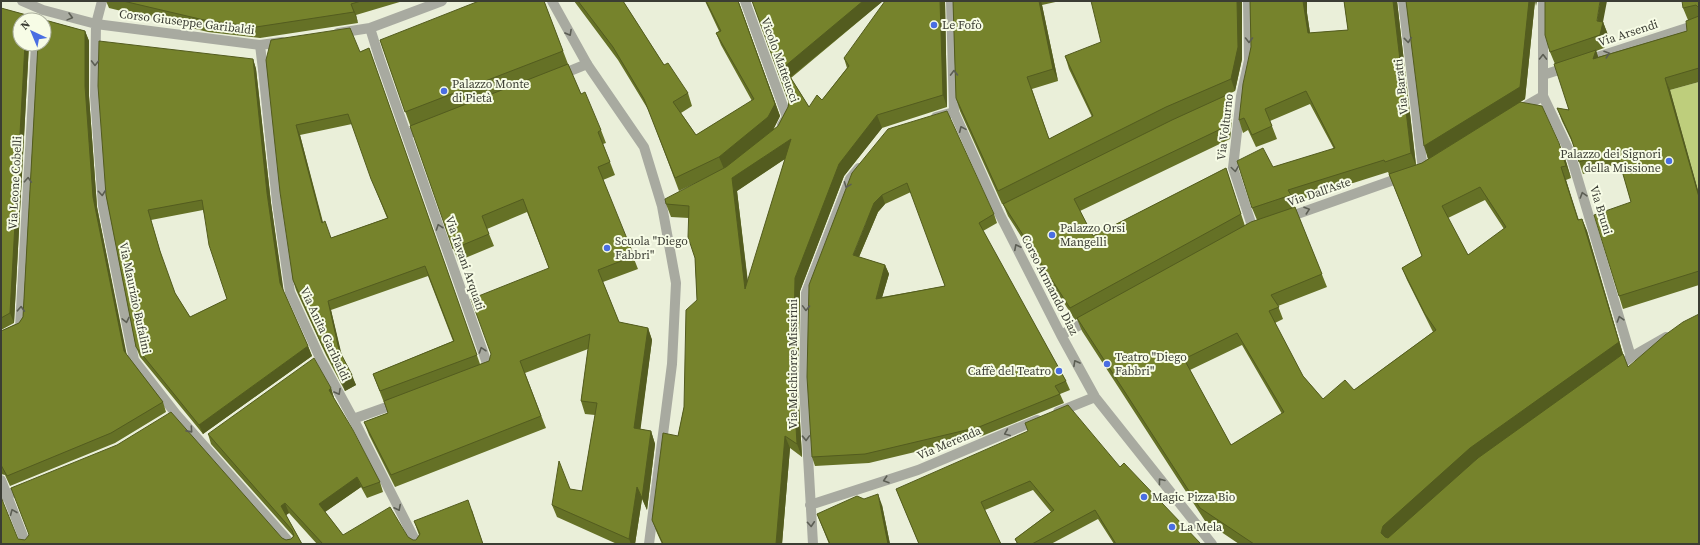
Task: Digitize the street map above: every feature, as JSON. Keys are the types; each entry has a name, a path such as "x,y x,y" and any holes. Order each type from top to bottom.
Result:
{"street":[{"name":"Corso Giuseppe Garibaldi","path":"22,1 38,12"},
{"name":"Via Maurizio Bufalini","path":"102,1 96,24 95,96 104,206 134,360 172,416 205,441 291,544"},
{"path":"330,34 370,28 442,1"},
{"path":"552,1 587,64 644,147 666,204 676,283 672,364 650,544"},
{"name":"Vicolo Matteucci","path":"745,1 786,117 778,134"},
{"name":"Corso Armando Diaz","path":"951,1 954,112 1003,211 1061,335 1095,397 1212,544"},
{"name":"Via Volturno","path":"1248,1 1249,60 1241,96 1233,168 1253,230"},
{"name":"Via Baratti","path":"1403,1 1423,170"},
{"name":"Via Bruni","path":"1543,1 1543,96 1570,153 1631,357"},
{"name":"Corso Giuseppe Garibaldi","path":"52,17 96,24 260,45 291,40"},
{"name":"Via Arsendi","path":"1543,75 1699,24"},
{"name":"Via Tavani Arquati","path":"370,28 489,369 474,375"},
{"name":"Via Anita Garibaldi","path":"260,45 277,202 290,292 317,360 353,419 417,544"},
{"name":"Via Leone Cobelli","path":"1,337 20,327 36,52"},
{"path":"551,78 587,64"},
{"path":"1227,102 1241,96"},
{"path":"1509,116 1543,96"},
{"path":"925,121 954,112"},
{"path":"407,134 436,123"},
{"name":"Via Melchiorre Missirini","path":"812,544 804,386 806,293 850,179 864,161"},
{"name":"Via Dall'Aste","path":"1275,221 1423,170 1436,162"},
{"path":"1061,335 1102,313"},
{"path":"1606,375 1631,357 1679,330"},
{"name":"Via Merenda","path":"810,505 918,470 1095,397"},
{"path":"353,419 410,398"},
{"path":"1,480 4,496 26,544"},
{"path":"4,496 34,484"}],"green space":[{"path":"1699,82 1699,194 1670,90"}],"building":[{"path":"123,1 361,1 351,4 354,12 256,27 204,20"},
{"name":"Palazzo Monte di Pietà","path":"479,1 544,1 563,51 405,112 380,40"},
{"path":"578,1 623,1 664,65 668,63 688,93 673,102 696,135 754,99 716,33 721,31 706,1 738,1 775,104 768,117 719,157 675,178 644,99 613,47"},
{"path":"752,1 863,1 784,67 809,107 817,95 822,100 849,66 844,58 885,1 940,1 943,95 877,115 839,164 795,278 793,373 797,444 785,436 776,544 663,544 652,520 663,433 678,436 684,407 686,310 697,300 695,258 688,237 689,206 666,204 665,199 726,167 778,126 789,102","holes":["791,139 745,289 732,178"]},
{"path":"953,1 1039,1 1053,69 1027,77 1049,139 1093,116 1065,56 1101,42 1091,1 1237,1 1238,47 1231,79 1166,107 998,191 956,98"},
{"path":"1250,1 1303,1 1308,33 1348,30 1344,1 1393,1 1411,153 1288,190 1291,195 1252,208 1237,161 1263,148 1273,167 1335,148 1306,91 1265,109 1272,126 1252,135 1244,118 1239,120 1243,84 1251,47"},
{"path":"1406,1 1529,1 1520,87 1424,146"},
{"path":"1545,1 1600,1 1597,21 1603,22 1600,35 1550,52 1545,35"},
{"path":"1682,1 1699,1 1699,8 1696,5 1683,8"},
{"path":"1,8 16,12 12,12 12,52 25,52 10,313 1,318"},
{"path":"1699,16 1699,68 1665,78 1699,197 1699,271 1619,296 1594,215 1631,202 1616,150 1579,162 1571,138 1557,108 1569,110 1554,64 1596,50 1593,59 1687,31 1686,21"},
{"path":"52,22 85,31 85,86 93,197 124,351 163,402 111,433 7,476 1,465 1,331 19,323 23,317 38,52 52,52"},
{"path":"350,28 360,52 369,48 477,355 380,391 373,374 454,341 425,266 328,301 339,350 352,375 342,382 322,345 293,280 280,192 266,60 271,40","holes":["348,114 371,179 388,218 331,238 325,221 322,223 296,125"]},
{"path":"99,41 253,59 267,193 280,283 308,346 199,425 136,347 106,195 98,86","holes":["202,200 209,245 227,299 190,317 175,293 160,251 148,210"]},
{"path":"568,64 581,94 585,92 601,130 598,132 610,162 598,167 634,256 598,270 619,322 648,328 634,428 651,431 642,498 637,487 629,539 552,505 559,461 570,489 582,491 597,403 581,401 590,334 520,361 541,416 391,475 364,422 388,413 384,401 489,361 491,354 471,299 549,268 523,199 482,216 489,234 453,249 410,126"},
{"path":"1229,94 1225,127 1074,199 1093,236 1226,168 1241,214 1070,308 1003,204 1172,120"},
{"path":"1520,102 1542,106 1559,143 1566,166 1561,167 1578,220 1582,219 1619,342 1470,448 1383,526 1381,533 1388,538 1478,458 1623,354 1628,367 1665,335 1683,322 1699,314 1699,544 1254,544 1200,508 1077,318 1251,222 1295,207 1322,274 1271,295 1279,307 1269,311 1303,376 1323,399 1345,380 1354,390 1436,330 1425,314 1402,268 1422,256 1389,174 1422,163","holes":["1480,187 1506,227 1468,255 1442,206","1237,333 1284,412 1231,445 1184,359"]},
{"path":"947,111 994,214 979,223 1066,381 1055,386 1060,394 979,427 865,454 812,457 807,377 809,285 852,173 888,129","holes":["907,183 945,286 876,299 885,265 853,255 874,203 882,195"]},
{"path":"314,358 331,388 329,390 353,430 380,482 363,488 357,477 319,504 343,535 390,507 408,537 416,540 420,534 414,521 468,500 483,544 323,544 285,503 281,506 302,544 1,544 1,497 18,539 25,540 29,535 11,488 117,445 171,412 282,538 286,540 291,539 294,536 292,530 208,434"},
{"path":"1068,405 1120,467 1124,463 1201,544 1116,544 1095,510 1032,544 1018,544 1015,539 1054,510 1030,481 981,502 1001,544 919,544 896,489 1028,431 1025,423"},
{"path":"878,494 888,544 830,544 817,514 857,496 864,499"}],"place":[{"name":"Le Fofò","path":"934,25"},
{"name":"Palazzo Monte di Pietà","path":"444,91"},
{"name":"Palazzo dei Signori della Missione","path":"1669,161"},
{"name":"Palazzo Orsi Mangelli","path":"1052,235"},
{"name":"Scuola \"Diego Fabbri\"","path":"607,248"},
{"name":"Teatro \"Diego Fabbri\"","path":"1107,364"},
{"name":"Caffè del Teatro","path":"1059,371"},
{"name":"Magic Pizza Bio","path":"1144,497"},
{"name":"La Mela","path":"1172,527"}]}
